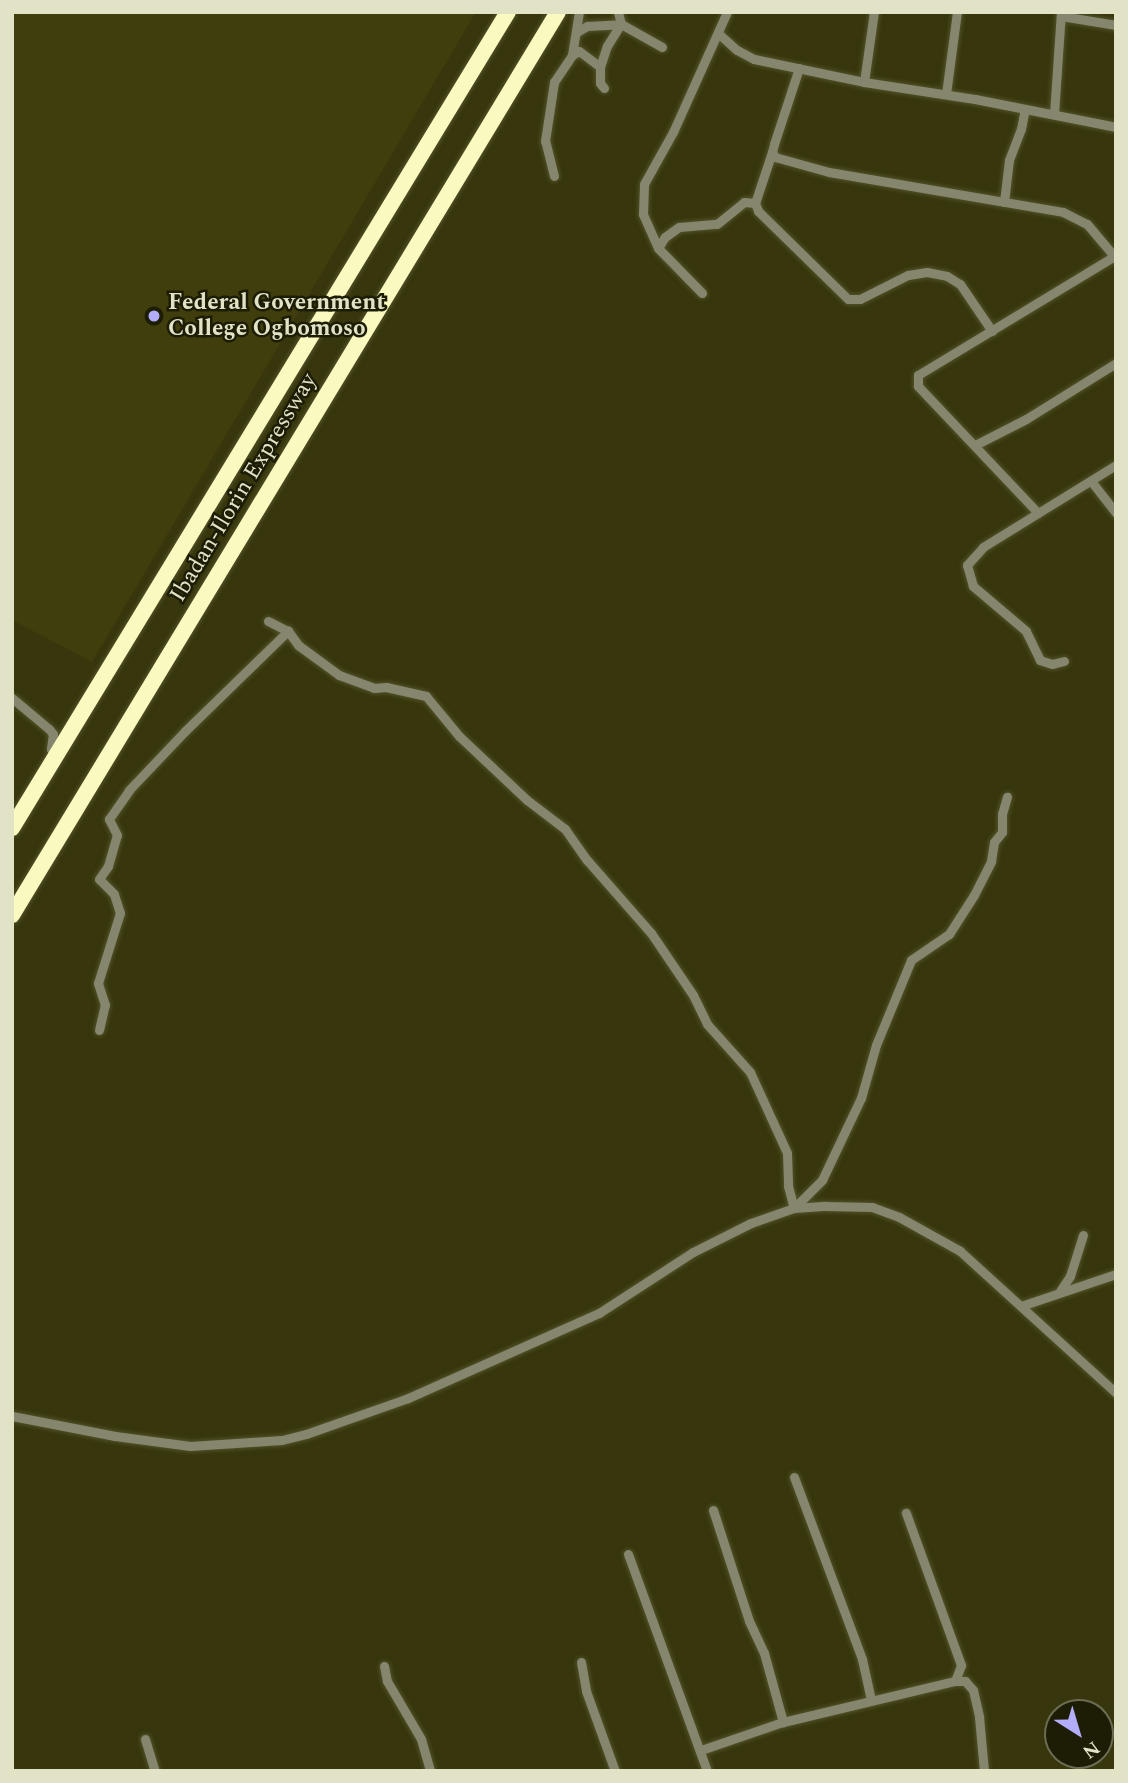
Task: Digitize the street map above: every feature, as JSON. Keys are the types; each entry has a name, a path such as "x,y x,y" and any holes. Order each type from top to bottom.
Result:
{"highway":[{"name":"Ibadan-Ilorin Expressway","path":"14,821 58,753 508,12"},
{"name":"Ibadan-Ilorin Expressway","path":"12,915 558,12"}],"street":[{"path":"554,176 545,141 554,82 572,55 579,12"},
{"path":"604,89 600,83 600,67 607,46 621,24 618,12"},
{"path":"702,293 658,248 643,214 644,184 673,132 727,12"},
{"path":"864,82 874,12"},
{"path":"946,94 957,12"},
{"path":"1054,114 1061,14 1116,25"},
{"path":"577,32 587,26 621,24 662,47"},
{"path":"719,34 737,50 754,59 864,82 946,94 1116,127"},
{"path":"572,55 579,51 600,67"},
{"path":"799,68 755,203 758,211 848,299 860,299 908,275 927,272 947,276 960,284 992,331"},
{"path":"1004,201 1009,160 1021,129 1025,109"},
{"path":"772,152 782,160 829,172 1063,212 1087,224 1115,255 924,370 916,380 918,386 1038,513"},
{"path":"658,248 665,237 679,227 718,224 744,202 755,203"},
{"path":"975,446 1026,419 1116,363"},
{"path":"1064,661 1052,664 1040,660 1026,631 973,586 967,573 968,560 1116,465"},
{"path":"1091,481 1116,513"},
{"path":"268,621 288,631 298,645 339,675 374,688 386,687 426,696 458,736 527,800 565,829 587,860 651,933 693,995 707,1024 750,1072 787,1153 788,1186 794,1208"},
{"path":"99,1030 105,1005 98,983 120,913 114,894 99,879 108,866 117,835 109,820 129,790 185,731 288,631"},
{"path":"12,698 49,729 53,734 51,749 58,753"},
{"path":"794,1208 822,1180 862,1098 876,1045 911,960 949,934 974,895 991,861 994,842 1002,832 1002,814 1007,797"},
{"path":"12,1416 138,1440 190,1446 282,1440 306,1434 374,1411 510,1354 600,1312 692,1252 751,1223 794,1208 872,1207 899,1217 960,1251 1115,1388"},
{"path":"1059,1292 1070,1276 1083,1236"},
{"path":"1021,1306 1116,1275"},
{"path":"794,1477 862,1659 871,1700"},
{"path":"713,1510 749,1621 764,1653 783,1722"},
{"path":"906,1513 961,1665 955,1681"},
{"path":"628,1554 707,1771"},
{"path":"581,1662 586,1691 615,1771"},
{"path":"384,1666 387,1681 421,1739 430,1771"},
{"path":"701,1750 783,1722 955,1681 965,1681 973,1690 979,1717 984,1771"},
{"path":"145,1739 155,1771"}],"shaded area":[{"name":"Federal Government College Ogbomoso","path":"12,12 476,12 92,662 12,620"}],"place":[{"name":"Federal Government College Ogbomoso","path":"154,316"}]}
